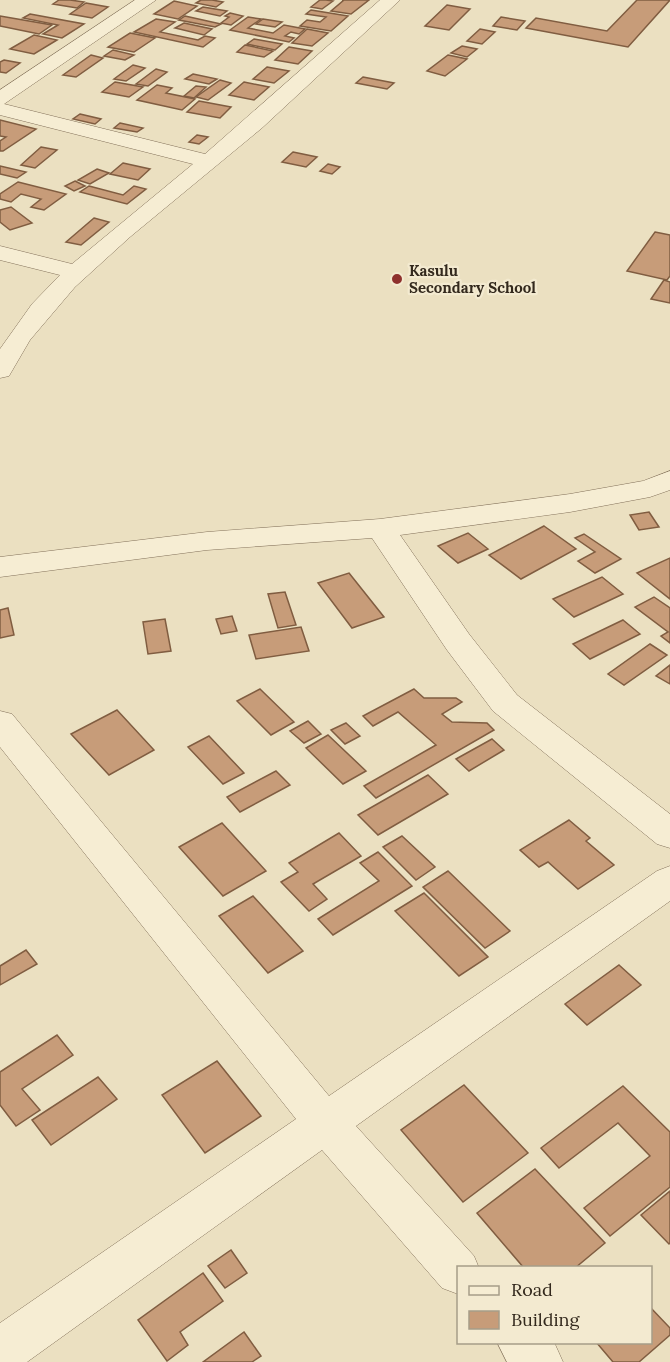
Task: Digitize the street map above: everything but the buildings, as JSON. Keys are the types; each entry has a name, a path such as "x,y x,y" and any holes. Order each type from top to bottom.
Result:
{"street":[{"path":"0,370 37,313 76,272 210,162 391,0"},
{"path":"117,2 142,3"},
{"path":"0,99 142,3"},
{"path":"0,109 210,162"},
{"path":"0,253 76,272"},
{"path":"0,567 207,541 380,528 570,503 651,488 670,480"},
{"path":"380,528 458,642 505,703 670,834"},
{"path":"0,723 326,1124 457,1270"},
{"path":"0,1352 670,881"},
{"path":"523,1344 539,1362"}],"place":[{"name":"Kasulu Secondary School","path":"397,279"}]}
